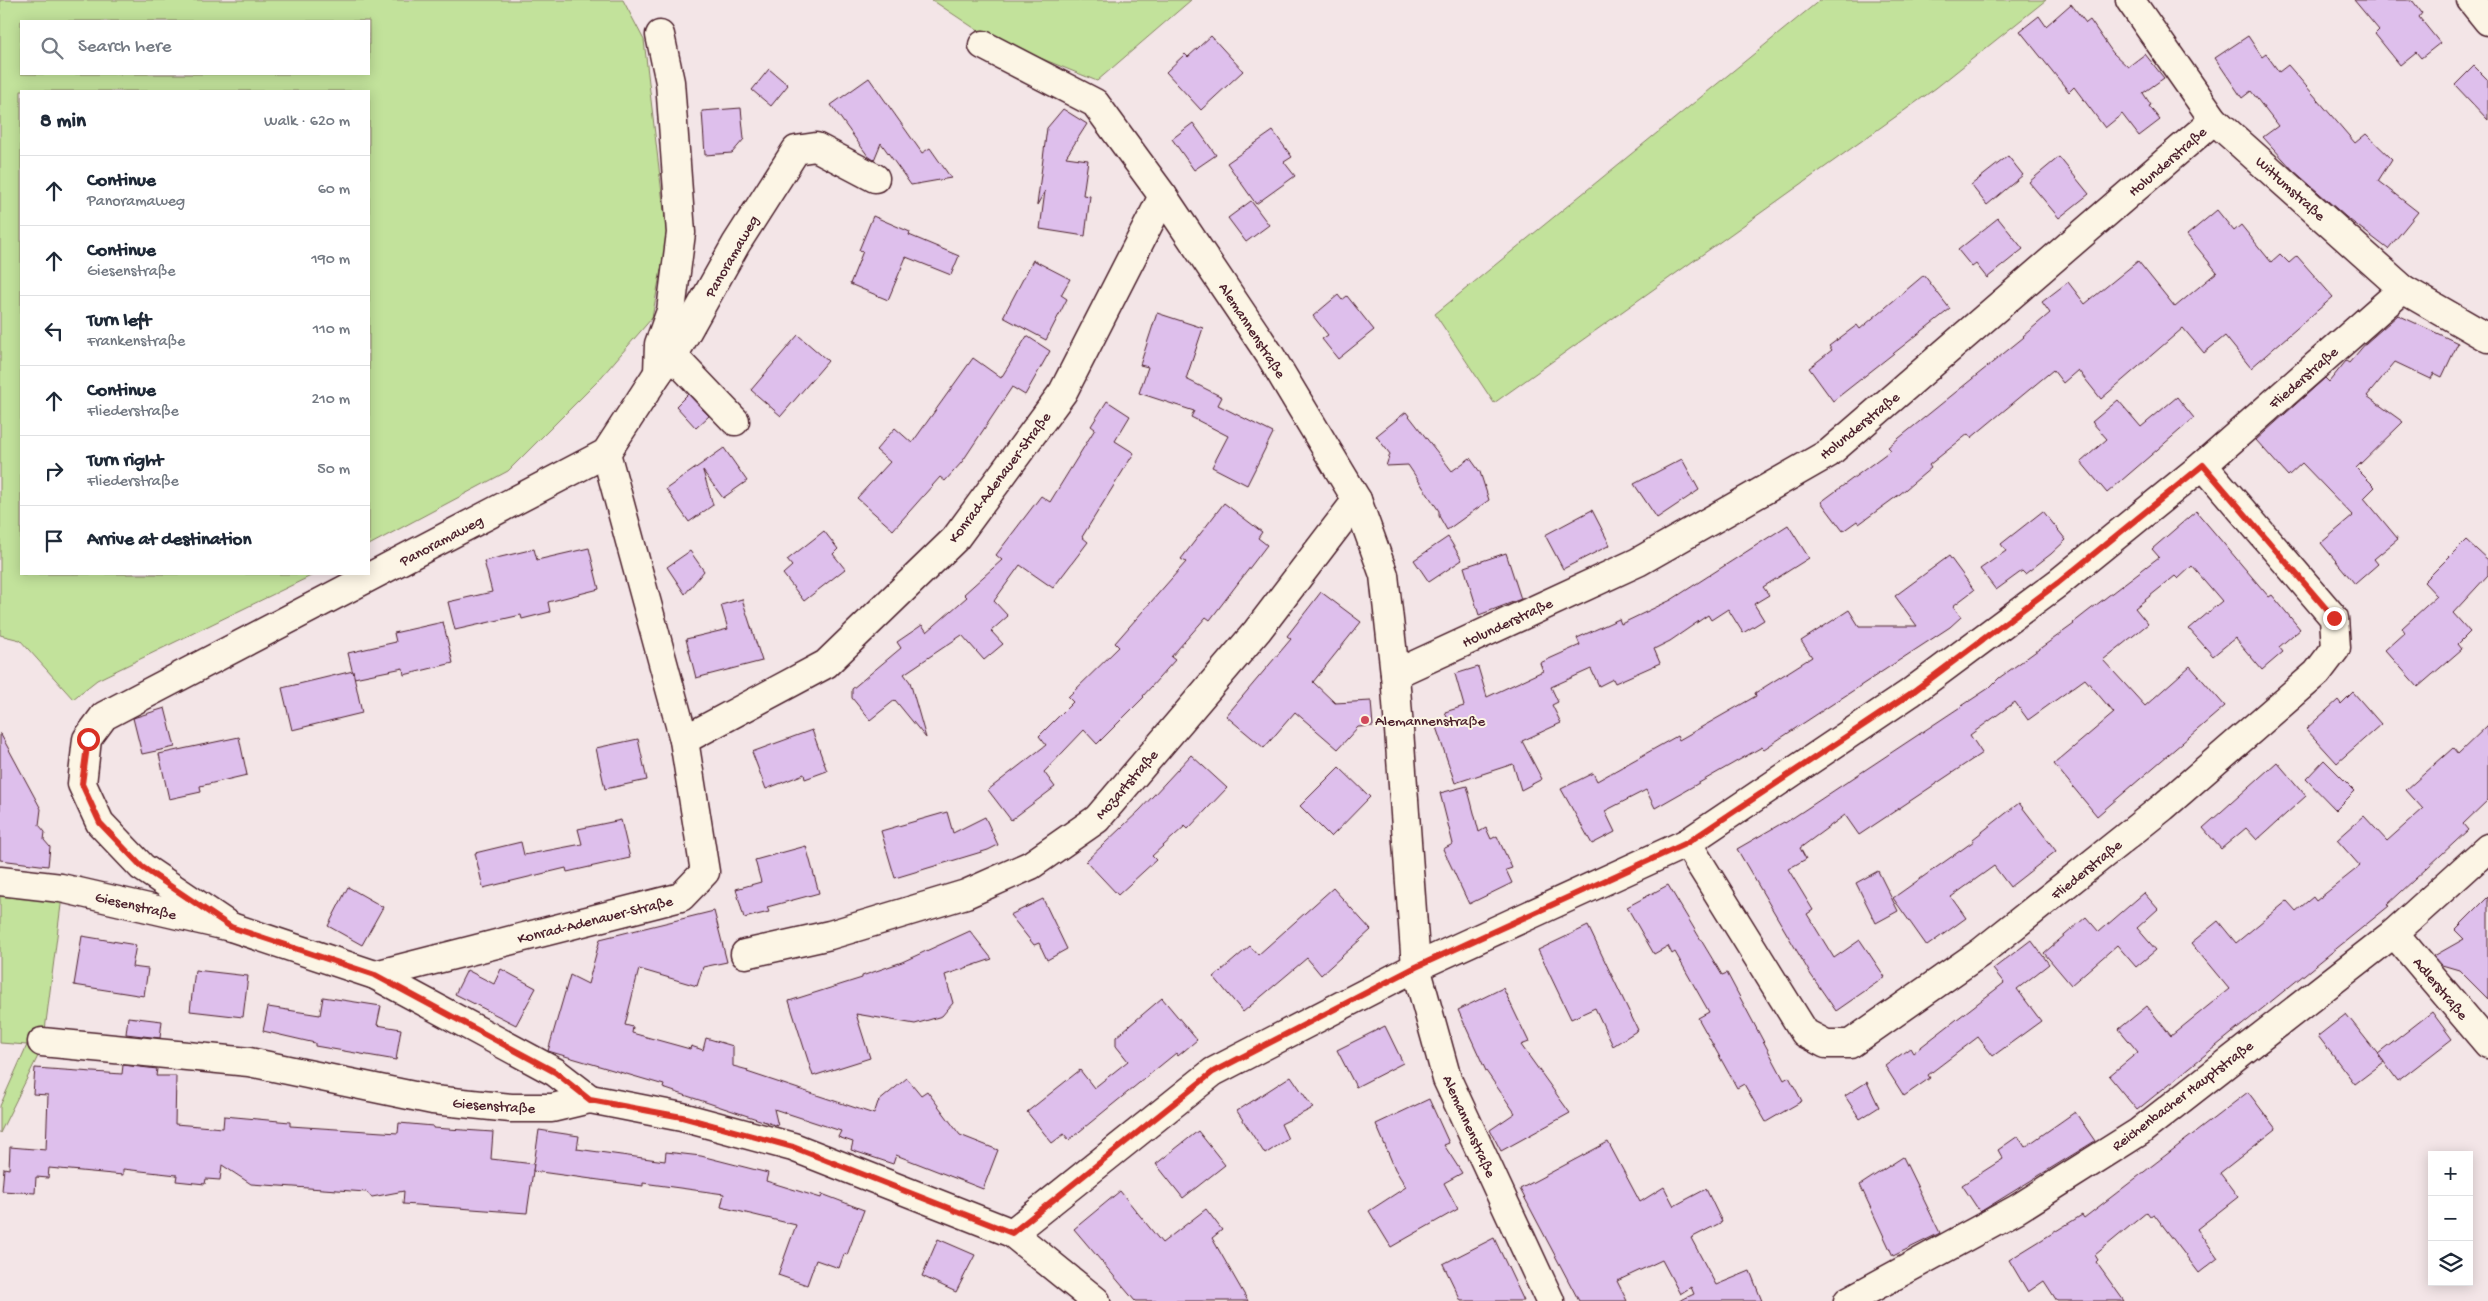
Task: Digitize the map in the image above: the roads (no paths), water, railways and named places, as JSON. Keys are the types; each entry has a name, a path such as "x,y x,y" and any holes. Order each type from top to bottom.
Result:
{"street":[{"name":"Wittumstraße","path":"2130,0 2214,120 2403,289 2488,338"},
{"path":"660,34 670,82 681,234 671,312 659,344 665,364 735,421"},
{"name":"Alemannenstraße","path":"984,45 1095,103 1163,196 1270,355 1357,500 1384,575 1395,674 1416,967 1447,1079 1550,1301"},
{"name":"Holunderstraße","path":"1395,674 1638,562 1829,453 2214,120"},
{"name":"Panoramaweg","path":"231,927 142,867 100,823 82,784 88,739 104,716 606,453 680,344 736,244 796,150 816,148 875,178"},
{"name":"Konrad-Adenauer-Straße","path":"684,740 826,664 955,539 1063,392 1163,196"},
{"name":"Fliederstraße","path":"1012,1233 1213,1072 1416,967 1687,843 1910,694 2058,583 2203,465 2403,289"},
{"name":"Konrad-Adenauer-Straße","path":"375,975 681,897 705,872 684,740 606,453"},
{"name":"Fliederstraße","path":"1687,843 1805,1033 1826,1044 1850,1044 1980,953 2163,807 2317,673 2336,648 2334,618 2203,465"},
{"name":"Mozartstraße","path":"745,954 830,935 966,894 1031,865 1097,819 1257,630 1357,500"},
{"name":"Reichenbacher Hauptstraße","path":"1848,1301 2017,1209 2139,1132 2394,932 2488,848"},
{"name":"Giesenstraße","path":"0,881 61,888 231,927 375,975 555,1072 590,1100"},
{"name":"Adlerstraße","path":"2394,932 2488,1044"},
{"name":"Giesenstraße","path":"42,1042 249,1062 433,1100 511,1108 552,1108 590,1100 682,1117 793,1147 1012,1233 1096,1301"}],"place":[{"name":"Alemannenstraße","path":"1365,720"}]}
